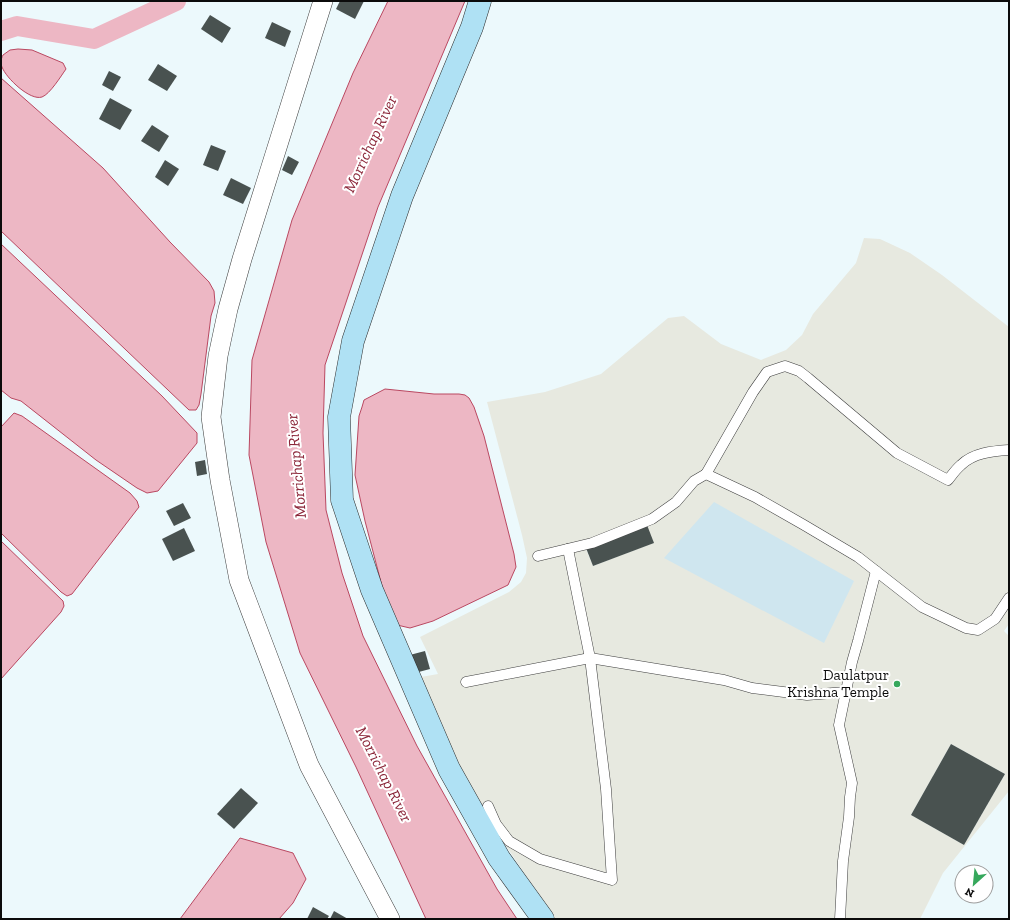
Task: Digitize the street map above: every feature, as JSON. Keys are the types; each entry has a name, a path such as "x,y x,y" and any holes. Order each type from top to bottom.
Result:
{"street":[{"path":"323,1 242,259 228,309 218,356 211,417 220,480 239,580 309,765 390,919"},
{"path":"480,1 472,27 402,196 353,342 339,417 342,500 372,590 448,769 498,858 543,919"}],"lane":[{"path":"538,556 592,543 652,519 676,502 694,481 706,474 753,392 767,372 785,366 799,370 897,453 948,480 961,464 975,456 993,451 1009,450"},
{"path":"706,474 755,497 858,557 922,606 966,628 978,630 995,619 1009,598"},
{"path":"488,806 496,824 509,841 540,859 612,880 606,789 590,658 568,549"},
{"path":"840,919 843,861 852,782 838,725 852,662 876,571"},
{"path":"466,682 590,658 724,680 752,688 807,695 846,692"}],"shaded area":[{"path":"864,238 880,239 910,253 942,275 1009,327 1009,624 1004,631 1009,636 1009,791 943,873 920,919 555,919 470,792 421,677 438,674 420,637 509,592 521,582 526,573 527,558 522,535 487,402 545,392 601,374 668,318 684,316 721,344 761,360 786,350 802,335 813,314 856,263","holes":["653,543 593,566 586,549","951,744 1005,774 964,845 911,815"]},
{"path":"714,502 854,581 824,643 664,558"}],"water":[{"name":"Morrichap River","path":"388,1 465,1 378,207 325,365 323,433 326,510 342,573 363,636 417,746 497,889 517,919 426,919 356,767 300,653 266,542 249,455 252,360 292,220 353,73"},
{"path":"10,50 32,50 63,63 66,69 52,89 42,97 31,96 19,88 4,72 1,64 3,55"},
{"path":"1,78 103,168 170,242 209,282 214,291 215,303 211,316 201,394 199,405 196,410 189,410 1,231"},
{"path":"1,244 162,396 197,433 197,443 158,491 147,493 137,488 96,460 21,401 11,398 1,390"},
{"path":"385,389 434,394 459,394 465,395 469,398 474,407 484,436 516,567 508,585 433,621 410,628 397,625 388,609 365,521 355,475 359,416 364,400"},
{"path":"14,413 22,416 130,493 137,501 139,507 72,594 67,596 61,592 1,533 1,427"},
{"path":"1,541 63,601 64,606 61,612 1,679"},
{"path":"240,838 293,853 306,879 293,903 279,919 180,919"}],"building":[{"path":"340,1 364,1 355,19 336,9"},
{"path":"210,15 231,28 222,43 201,29"},
{"path":"272,22 291,31 285,47 265,38"},
{"path":"158,64 177,76 167,91 148,80"},
{"path":"109,71 121,77 113,91 102,85"},
{"path":"110,98 132,110 120,130 99,119"},
{"path":"152,125 169,136 159,152 141,141"},
{"path":"211,145 226,151 218,171 203,165"},
{"path":"288,156 299,162 292,175 282,170"},
{"path":"165,160 179,169 168,186 155,177"},
{"path":"231,178 251,188 243,204 223,195"},
{"path":"205,460 207,474 197,476 195,462"},
{"path":"183,503 191,518 174,526 166,511"},
{"path":"647,525 654,543 593,566 586,548"},
{"path":"184,528 195,551 173,561 162,539"},
{"path":"425,651 430,669 411,674 406,656"},
{"path":"951,744 1005,774 964,845 911,815"},
{"path":"241,788 258,803 234,829 217,814"},
{"path":"313,907 329,916 327,919 307,919"},
{"path":"334,911 348,919 330,919"}],"waterway":[{"path":"1,31 17,26 94,39 176,1"}],"place":[{"name":"Daulatpur Krishna Temple","path":"897,684"}]}
